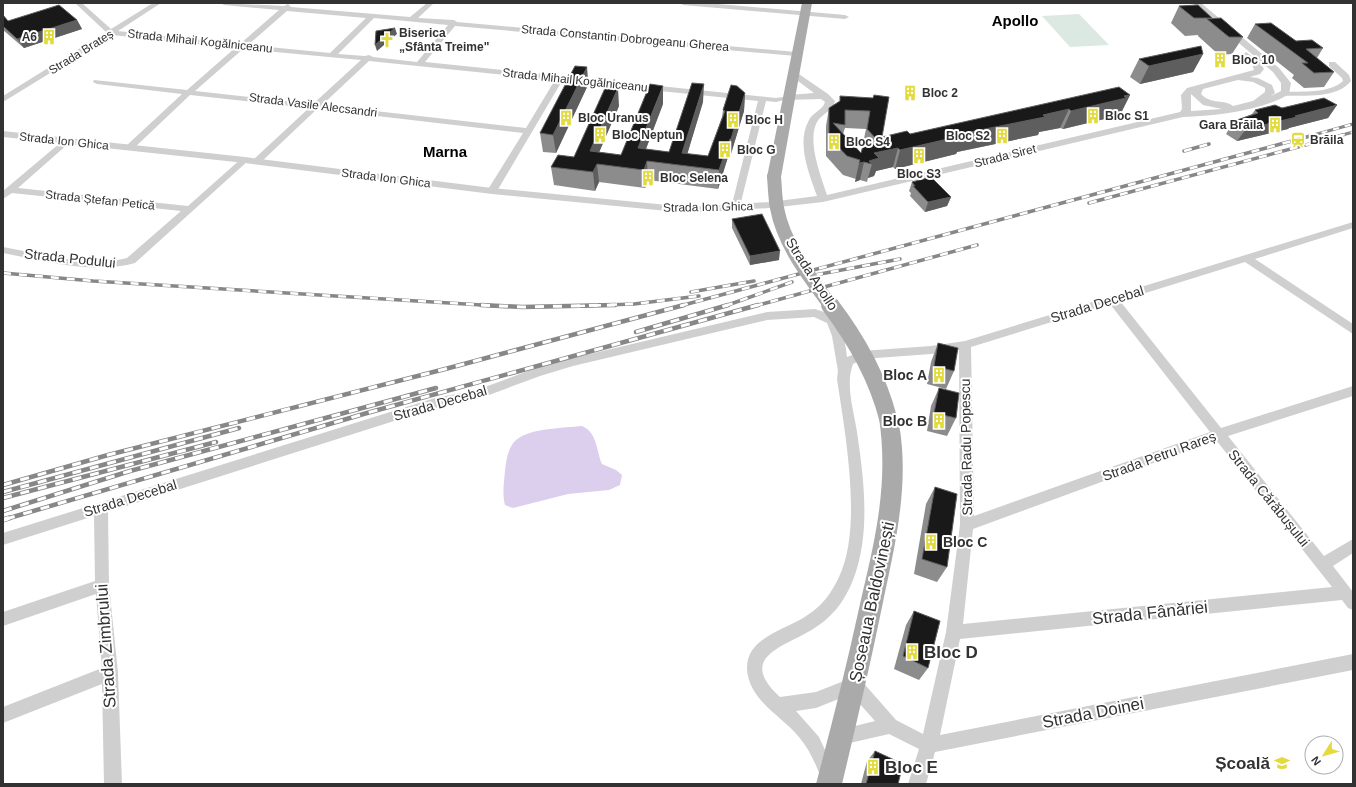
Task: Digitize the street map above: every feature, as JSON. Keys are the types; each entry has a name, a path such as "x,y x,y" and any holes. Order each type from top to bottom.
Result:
{"main road":[{"name":"Strada Apollo","path":"806,8 796,54 774,177 778,214 787,237 802,264 843,322 867,360 879,386 888,418"},
{"name":"Șoseaua Baldovinești","path":"829,781 854,685 891,508 894,457 888,418"}],"street":[{"name":"Strada Mihail Kogălniceanu","path":"78,3 111,32 243,46 369,57 763,99 825,96"},
{"name":"Strada Brateș","path":"3,100 158,3"},
{"path":"224,3 288,6 373,15"},
{"path":"413,19 431,3"},
{"path":"683,3 806,8 845,16"},
{"path":"1183,114 1187,110 1188,92 1200,87 1239,78 1257,72 1259,69 1258,66 1187,3"},
{"path":"1196,3 1272,66 1283,78 1287,87 1284,94 1327,90 1344,84 1347,81 1346,77 1332,64"},
{"path":"129,148 190,91 288,6"},
{"path":"333,54 373,15"},
{"name":"Strada Constantin Dobrogeanu Gherea","path":"373,15 796,54"},
{"path":"420,63 454,22"},
{"path":"256,161 369,57"},
{"path":"793,73 829,99 830,106 814,120 810,141 813,165 823,199"},
{"path":"492,191 560,78"},
{"name":"Strada Siret","path":"1239,78 1255,80 1269,87 1270,93 1256,102"},
{"name":"Strada Vasile Alecsandri","path":"97,82 190,91 529,131"},
{"name":"Strada Siret","path":"1200,87 1196,94 1208,103 1239,107"},
{"name":"Strada Siret","path":"770,205 823,199 1183,114 1210,113 1239,107 1284,94"},
{"path":"736,208 763,99"},
{"name":"Strada Ion Ghica","path":"3,134 256,161 492,191 666,210 736,208 770,205"},
{"path":"6,193 66,141"},
{"name":"Strada Podului","path":"3,250 65,260 120,265 131,261 245,160"},
{"name":"Strada Ștefan Petică","path":"6,193 190,209"},
{"name":"Strada Decebal","path":"844,371 848,361 862,354 924,351 965,346 1112,299 1352,226"},
{"path":"1247,258 1353,330"},
{"name":"Strada Cărăbușului","path":"1112,299 1349,598"},
{"name":"Strada Decebal","path":"3,539 435,403 478,394 537,372 756,318 803,314 822,315 831,321 837,332 841,347 857,483 858,516 854,550 850,569 835,601 801,628 779,638 764,648 757,658 754,669 758,682 777,706 798,723 812,741 820,755 829,781"},
{"name":"Strada Radu Popescu","path":"917,784 929,745 954,632 967,525 965,346"},
{"name":"Strada Petru Rareș","path":"967,525 1218,434 1317,404 1353,391"},
{"name":"Strada Zimbrului","path":"101,507 102,585 110,673 113,784"},
{"path":"1322,565 1353,545"},
{"path":"3,620 102,585"},
{"name":"Strada Fânăriei","path":"954,632 1349,598"},
{"name":"Strada Doinei","path":"929,745 1353,662"},
{"path":"3,715 110,673"},
{"path":"777,706 816,700 854,685 890,726 929,745"},
{"path":"840,737 890,726"}],"shaded area":[{"path":"1079,14 1109,45 1070,47 1042,16"},
{"path":"582,426 591,433 594,438 602,464 616,470 622,475 620,485 609,490 568,494 513,508 505,505 504,488 506,463 509,450 513,443 522,436 538,431"}],"building":[{"path":"59,5 77,20 17,39 3,26 3,15 8,21"},
{"path":"1198,5 1212,18 1194,18 1179,6"},
{"path":"1221,18 1243,37 1229,37 1207,19"},
{"path":"1271,23 1296,41 1312,40 1323,48 1306,49 1334,72 1314,73 1302,63 1308,63 1255,24"},
{"path":"395,28 375,45 376,31"},
{"path":"1201,46 1203,54 1149,66 1139,59"},
{"path":"575,66 587,67 553,135 540,133"},
{"path":"692,83 704,84 682,153 708,156 725,111 723,110 731,85 737,86 745,93 731,139 719,170 647,161 644,170 597,164 593,172 551,167 558,155 574,157 606,86 618,88 590,151 621,155 650,84 663,86 638,148 669,152"},
{"path":"1119,87 1130,95 1124,96 1126,98 1071,111 1069,109 1043,115 1045,117 960,134 962,136 900,150 898,148 874,153 879,158 869,161 872,164 864,162 859,163 860,160 847,156 829,137 829,108 840,101 840,96 873,98 874,95 889,97 882,137 907,131 910,134","holes":["845,110 870,111 867,129 879,142 866,146 864,143 861,153 833,123 845,125"]},
{"path":"1324,98 1337,105 1295,116 1297,117 1246,129 1234,121 1258,113 1255,110 1275,105 1282,108"},
{"path":"931,177 951,197 928,202 913,186 915,186 912,182"},
{"path":"762,214 780,251 750,256 732,219"},
{"path":"938,343 958,348 954,371 934,366"},
{"path":"939,388 959,393 956,418 934,413"},
{"path":"935,487 957,494 947,567 922,559"},
{"path":"914,611 940,621 928,668 903,656"},
{"path":"875,751 903,764 898,784 866,784"}],"railway":[{"path":"1310,136 1353,124"},
{"path":"1339,136 1353,132"},
{"path":"680,306 1314,135"},
{"path":"1089,203 1343,135"},
{"path":"1184,151 1209,144"},
{"path":"755,306 977,245"},
{"path":"815,275 900,259"},
{"path":"3,273 93,281 485,305"},
{"path":"691,292 754,281"},
{"path":"727,305 792,282"},
{"path":"590,306 634,304 699,296"},
{"path":"485,305 522,307 590,306"},
{"path":"485,305 498,306"},
{"path":"590,306 615,305"},
{"path":"3,485 108,455 449,368 684,305"},
{"path":"636,332 727,305"},
{"path":"6,519 367,413 758,305"},
{"path":"577,306 590,306"},
{"path":"3,511 130,471 436,388"},
{"path":"3,492 239,428"},
{"path":"3,498 216,442"}],"place":[{"name":"A6","path":"49,37"},
{"name":"Biserica „Sfânta Treime\"","path":"387,40"},
{"name":"Bloc 10","path":"1220,60"},
{"name":"Bloc 2","path":"910,93"},
{"name":"Bloc S1","path":"1093,116"},
{"name":"Bloc Uranus","path":"566,118"},
{"name":"Bloc H","path":"733,120"},
{"name":"Gara Brăila","path":"1275,125"},
{"name":"Bloc Neptun","path":"600,135"},
{"name":"Bloc S2","path":"1002,136"},
{"name":"Brăila","path":"1298,140"},
{"name":"Bloc S4","path":"834,142"},
{"name":"Bloc G","path":"725,150"},
{"name":"Bloc S3","path":"919,156"},
{"name":"Bloc Selena","path":"648,178"},
{"name":"Bloc A","path":"939,375"},
{"name":"Bloc B","path":"939,421"},
{"name":"Bloc C","path":"931,542"},
{"name":"Bloc D","path":"912,652"},
{"name":"Școală","path":"1282,763"},
{"name":"Bloc E","path":"873,767"}],"district":[{"name":"Apollo","path":"1015,20"},
{"name":"Marna","path":"445,151"}]}
